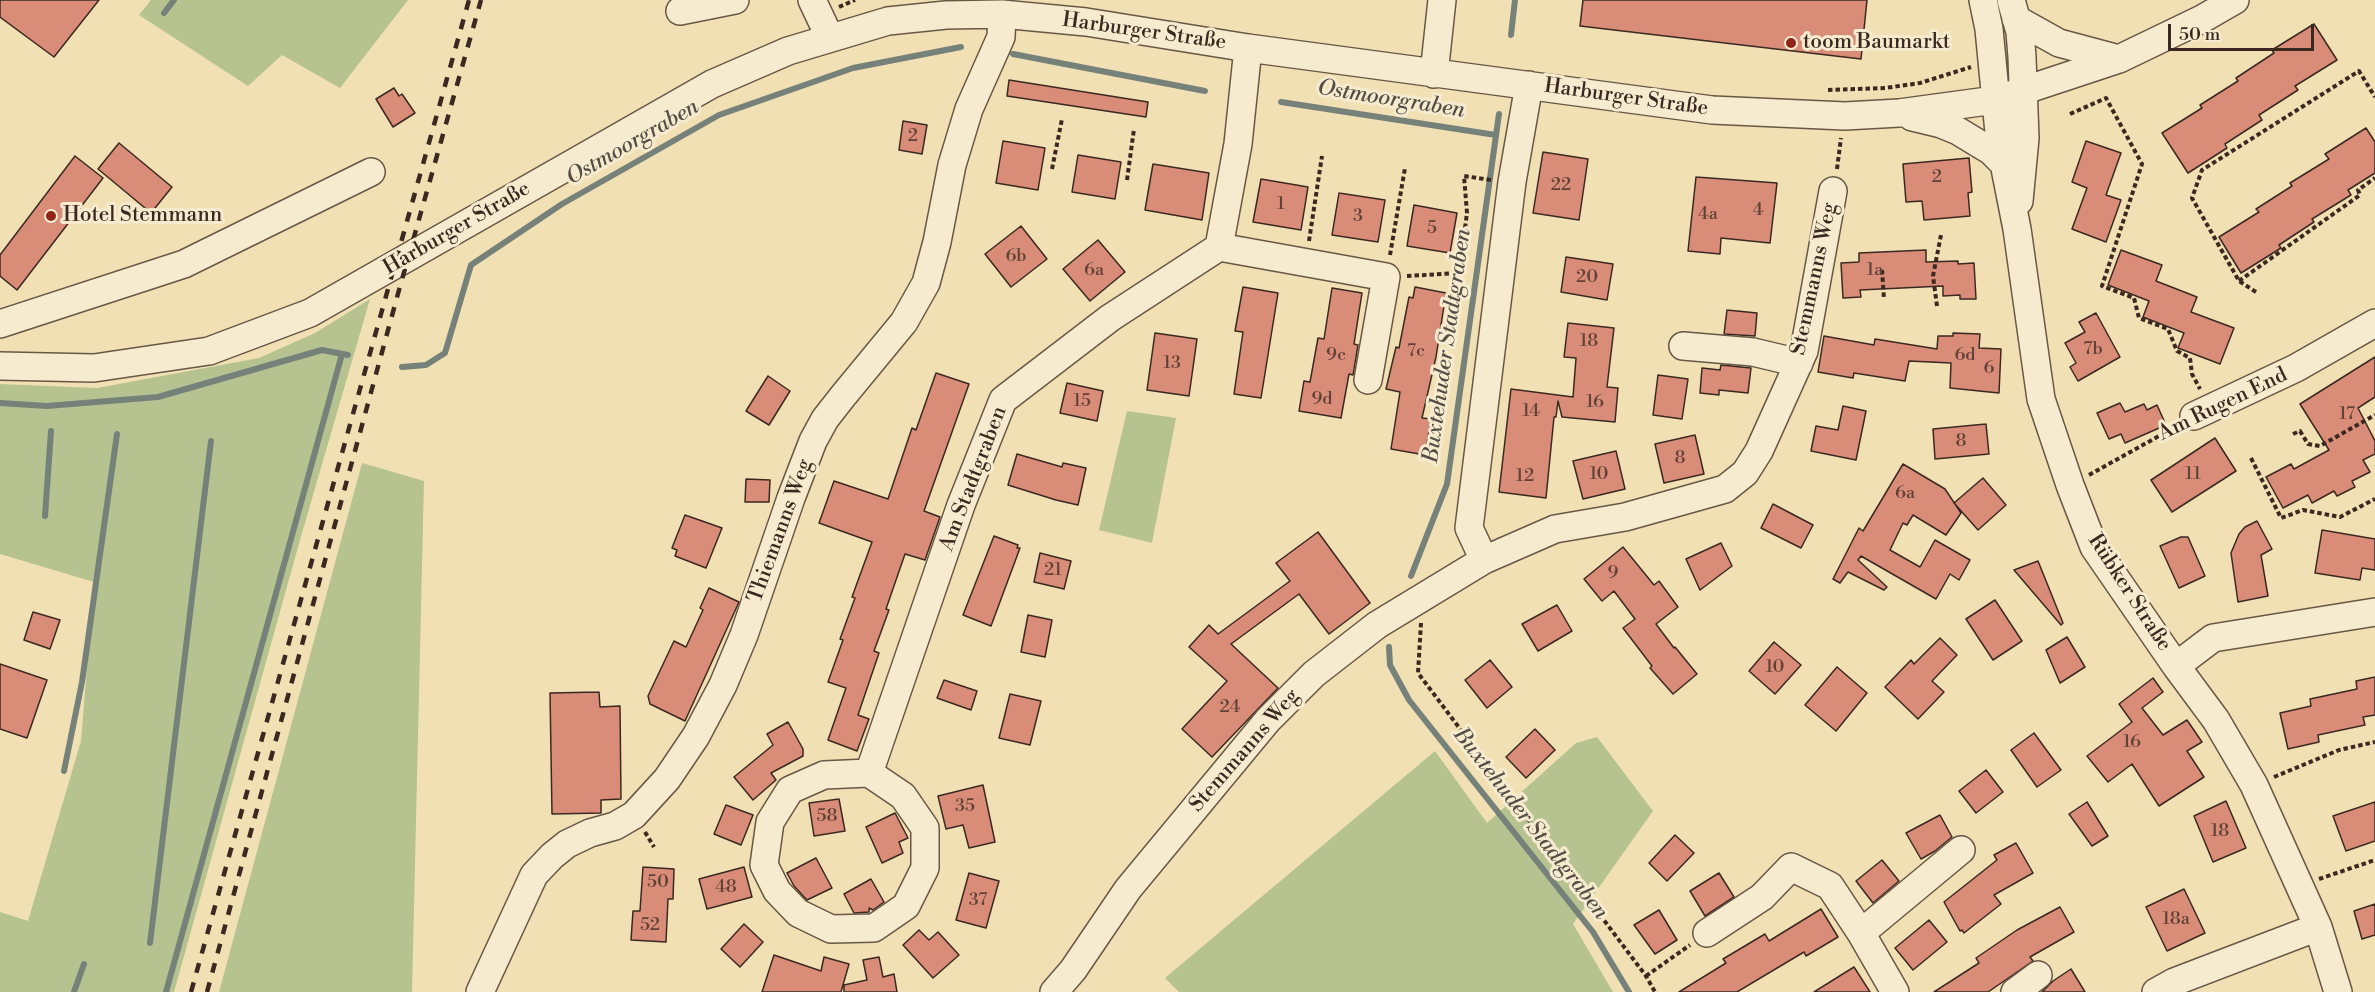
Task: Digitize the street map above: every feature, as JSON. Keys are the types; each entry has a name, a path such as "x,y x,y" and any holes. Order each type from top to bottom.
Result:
{"street":[{"path":"680,10 735,0"},
{"path":"1434,74 1442,0"},
{"name":"Rübker Straße","path":"1983,0 1989,29 1995,100 2004,164 2017,229 2041,399 2070,485 2094,547 2216,720 2254,785 2301,885 2318,927 2338,992"},
{"name":"Harburger Straße","path":"6,366 94,368 209,351 310,313 712,84 788,51 821,18 888,21 946,15 1002,14 1086,22 1248,48 1712,110 1845,116 1899,113 1995,100 2119,59 2202,19 2235,0"},
{"path":"2013,10 2059,43 2119,59"},
{"name":"Rübker Straße","path":"2013,10 2022,57 2025,138 2017,229"},
{"name":"Thiemanns Weg","path":"480,992 534,875 567,844 590,833 615,826 634,815 667,779 696,736 723,686 813,441 837,404 904,322 926,283 937,242 952,165 969,109 1000,37 1002,14"},
{"path":"1248,48 1238,144 1219,247 1386,277 1368,380"},
{"path":"1484,560 1468,528 1512,182 1529,86"},
{"path":"1899,113 1958,131 1991,151 2004,164"},
{"path":"6,366 1,324 184,264 371,172"},
{"name":"Stemmanns Weg","path":"1054,992 1077,981 1128,889 1268,720 1314,674 1377,625 1484,560 1555,529 1625,517 1725,489 1745,473 1759,451 1804,351 1833,192"},
{"name":"Am Stadtgraben","path":"869,773 961,505 1003,400 1110,318 1219,247"},
{"name":"Am Rugen End","path":"2203,412 2296,368 2375,323"},
{"path":"1683,346 1754,352 1798,363"},
{"path":"2176,666 2213,638 2375,612"},
{"path":"869,773 903,796 926,828 926,868 906,906 874,928 831,929 798,913 777,891 764,865 770,822 790,790 824,775 869,773"},
{"path":"1861,933 1961,850"},
{"path":"1707,933 1762,897 1791,867 1830,886 1861,933 1894,992"},
{"path":"2156,992 2174,982 2318,927"},
{"path":"2015,992 2038,975"}],"path":[{"path":"821,18 855,0"},
{"path":"1827,90 1885,88 1920,83 1992,62"},
{"path":"2256,292 2239,281 2192,198 2202,170 2359,71 2375,98"},
{"path":"2070,114 2106,98 2142,164 2102,286 2134,298 2139,318 2168,329 2177,351 2190,358 2192,374 2203,412"},
{"path":"1833,192 1845,116"},
{"path":"1052,168 1062,118"},
{"path":"1127,180 1134,129"},
{"path":"1305,262 1323,156"},
{"path":"1405,168 1386,277 1459,273 1467,213 1464,176"},
{"path":"2239,281 2360,195 2358,190 2375,178"},
{"path":"1937,306 1933,276 1941,235"},
{"path":"1882,270 1884,299"},
{"name":"Am Rugen End","path":"2070,485 2203,412"},
{"path":"2293,434 2300,431 2308,444 2320,446 2375,415"},
{"path":"2251,458 2281,518 2303,510 2340,517 2375,499"},
{"path":"1423,599 1418,673 1646,976 1655,992"},
{"path":"2254,785 2339,750 2375,742"},
{"path":"2301,885 2375,860"},
{"path":"1646,976 1707,933"}],"green space":[{"path":"151,0 408,0 340,88 282,55 248,86 139,15"},
{"path":"370,299 174,992 0,992 0,912 28,921 81,741 94,582 0,554 0,384 97,388 259,358 315,333"},
{"path":"1127,411 1176,418 1152,543 1099,530"},
{"path":"362,463 424,481 412,992 219,992"},
{"path":"1597,737 1653,811 1573,924 1613,992 1179,992 1165,978 1435,751 1487,823 1576,743"}],"building":[{"path":"0,0 99,0 54,57 0,17"},
{"name":"toom Baumarkt","path":"1583,0 1867,0 1861,59 1580,26"},
{"path":"2314,24 2337,60 2295,86 2298,90 2259,115 2262,120 2225,144 2227,148 2188,173 2162,133 2202,108 2200,105 2238,81 2236,78 2274,53 2272,50"},
{"path":"1009,80 1148,102 1146,117 1007,96"},
{"path":"394,88 399,96 402,94 415,113 393,127 376,99"},
{"path":"903,121 927,125 922,154 899,150"},
{"path":"2366,128 2375,142 2375,173 2348,190 2351,195 2312,219 2314,222 2279,245 2281,248 2241,273 2219,237 2259,212 2256,209 2292,186 2290,183 2329,159 2325,154"},
{"path":"1003,141 1045,148 1038,190 996,183"},
{"path":"2086,141 2121,153 2106,195 2121,200 2106,242 2072,229 2087,188 2072,182"},
{"path":"119,143 172,187 151,213 98,169"},
{"path":"1543,152 1588,159 1579,220 1533,213"},
{"path":"1078,155 1121,162 1115,199 1072,192"},
{"name":"Hotel Stemmann","path":"75,156 103,178 17,290 0,276 0,255"},
{"path":"1969,158 1972,192 1968,193 1970,216 1924,220 1922,201 1906,202 1903,164"},
{"path":"1153,164 1209,173 1202,220 1145,210"},
{"path":"1696,177 1777,183 1770,243 1721,238 1720,254 1688,251"},
{"path":"1261,179 1308,187 1301,230 1253,222"},
{"path":"1339,193 1385,200 1378,242 1332,235"},
{"path":"1414,205 1457,213 1450,253 1407,246"},
{"path":"1021,226 1047,259 1011,287 985,254"},
{"path":"1098,240 1125,272 1090,301 1063,269"},
{"path":"1926,250 1926,262 1974,263 1976,299 1960,299 1960,295 1943,296 1943,286 1860,290 1861,297 1843,298 1841,263 1859,262 1859,253"},
{"path":"2121,250 2162,265 2156,281 2197,297 2191,312 2234,328 2220,364 2178,348 2184,333 2143,317 2149,301 2108,285"},
{"path":"1566,257 1613,264 1607,300 1561,292"},
{"path":"1243,287 1278,293 1261,398 1234,394 1243,332 1235,331"},
{"path":"1415,287 1446,293 1436,357 1422,418 1431,419 1425,455 1391,449 1400,392 1386,389 1396,347 1399,348 1409,297 1413,298"},
{"path":"1332,288 1362,293 1354,344 1358,345 1353,375 1349,374 1341,418 1299,411 1304,381 1310,382 1318,338 1324,339"},
{"path":"1727,310 1757,313 1755,336 1724,334"},
{"path":"2096,313 2120,357 2078,381 2070,367 2076,363 2065,343 2085,332 2079,322"},
{"path":"1568,323 1614,328 1607,387 1618,388 1615,422 1562,417 1558,401 1556,417 1554,417 1546,498 1499,492 1511,389 1573,397 1576,358 1564,357"},
{"path":"1155,333 1197,339 1189,396 1147,390"},
{"path":"1953,333 1980,334 1979,348 2001,349 1999,393 1950,388 1951,363 1909,361 1905,381 1854,373 1853,378 1818,372 1824,336 1874,345 1875,339 1937,349 1938,336 1953,336"},
{"path":"2375,357 2375,397 2358,408 2375,441 2375,454 2363,460 2370,472 2352,481 2355,487 2337,496 2334,491 2312,503 2308,495 2283,508 2266,477 2291,464 2294,469 2329,450 2300,404"},
{"path":"1721,365 1751,368 1748,393 1719,390 1719,395 1700,393 1702,368 1720,370"},
{"path":"936,373 969,384 924,511 940,517 925,560 905,554 886,609 889,610 874,651 879,653 858,715 869,719 857,751 828,740 846,688 828,682 855,598 852,597 872,542 819,523 834,481 888,499 912,428 916,430"},
{"path":"1658,375 1688,379 1682,419 1653,415"},
{"path":"768,376 790,391 769,425 746,411"},
{"path":"1067,383 1103,391 1097,421 1060,413"},
{"path":"2120,403 2125,412 2144,404 2147,410 2157,405 2166,425 2125,443 2121,434 2109,439 2097,413"},
{"path":"1843,406 1866,411 1856,460 1811,451 1816,426 1838,430"},
{"path":"1986,424 1989,454 1935,459 1933,429"},
{"path":"1695,435 1704,474 1664,483 1655,444"},
{"path":"2215,438 2236,471 2172,512 2151,480"},
{"path":"1616,451 1625,489 1583,499 1573,461"},
{"path":"1017,454 1062,467 1063,463 1086,468 1078,505 1008,485"},
{"path":"1903,464 1945,489 1961,513 1946,535 1913,515 1907,525 1903,523 1890,550 1920,567 1935,540 1970,560 1959,580 1950,574 1936,599 1861,556 1858,560 1887,587 1884,590 1848,572 1840,583 1833,579 1859,528 1863,531"},
{"path":"1983,478 2006,505 1978,530 1954,503"},
{"path":"746,479 770,480 769,502 745,502"},
{"path":"1773,504 1813,525 1801,548 1761,528"},
{"path":"685,515 722,528 706,568 675,556 677,550 672,548"},
{"path":"2257,521 2272,549 2261,555 2268,596 2238,602 2231,553 2239,534 2245,527"},
{"path":"2322,530 2375,539 2375,570 2362,568 2360,580 2315,573"},
{"path":"1318,532 1370,603 1329,634 1299,594 1231,644 1278,688 1212,757 1182,729 1227,681 1189,647 1209,625 1218,634 1290,581 1276,563"},
{"path":"994,536 1018,545 1017,548 1020,548 991,626 963,615"},
{"path":"2181,537 2188,537 2205,576 2179,588 2160,546"},
{"path":"1721,543 1732,566 1700,590 1686,559"},
{"path":"1623,547 1654,585 1659,581 1678,607 1656,624 1697,674 1673,694 1650,668 1652,666 1623,628 1635,619 1614,591 1602,601 1584,579"},
{"path":"1040,553 1071,561 1064,589 1034,582"},
{"path":"2038,561 2063,623 2061,625 2014,570"},
{"path":"709,588 739,602 685,721 650,704 648,696 674,641 686,647 703,610 700,608"},
{"path":"1995,600 2022,641 1993,660 1966,619"},
{"path":"1557,605 1572,631 1538,651 1522,624"},
{"path":"33,612 60,620 50,649 24,640"},
{"path":"1028,615 1052,620 1045,657 1021,652"},
{"path":"2067,637 2085,667 2060,683 2046,650"},
{"path":"1940,638 1957,655 1932,681 1944,692 1918,719 1885,687 1911,660 1914,664"},
{"path":"1774,642 1801,665 1775,694 1749,671"},
{"path":"1490,660 1512,687 1487,708 1465,680"},
{"path":"0,664 47,680 27,738 0,729"},
{"path":"1837,667 1867,693 1836,731 1805,705"},
{"path":"2375,677 2375,715 2363,717 2365,725 2318,735 2319,742 2288,749 2280,713 2311,706 2310,699 2357,689 2356,681"},
{"path":"2153,678 2163,692 2142,708 2163,735 2187,720 2202,742 2187,751 2204,777 2159,806 2132,764 2108,782 2087,756 2132,722 2119,704"},
{"path":"944,680 977,691 971,710 937,698"},
{"path":"599,692 600,707 620,706 621,799 601,800 601,813 552,814 550,693"},
{"path":"1010,694 1041,701 1030,745 999,738"},
{"path":"788,722 803,749 803,756 771,773 776,780 753,800 734,777 773,745 767,734"},
{"path":"1535,729 1555,750 1526,778 1506,757"},
{"path":"2034,733 2061,770 2037,787 2011,750"},
{"path":"1986,770 2003,792 1976,813 1959,791"},
{"path":"983,785 995,842 969,848 963,825 946,829 938,796"},
{"path":"839,799 845,831 814,836 809,803"},
{"path":"2226,801 2246,848 2213,862 2194,816"},
{"path":"2087,802 2108,836 2092,846 2069,814"},
{"path":"2375,802 2375,841 2346,851 2333,816"},
{"path":"726,805 753,815 741,845 714,834"},
{"path":"895,813 908,838 899,842 903,853 882,863 866,827"},
{"path":"1940,815 1952,837 1921,859 1906,833"},
{"path":"1675,835 1694,853 1667,881 1649,863"},
{"path":"2016,843 2033,873 1994,895 2001,904 1964,933 1960,931 1944,902 1997,860 1994,855"},
{"path":"816,858 832,888 807,900 794,886 787,873"},
{"path":"1882,860 1899,881 1873,903 1856,881"},
{"path":"643,867 674,869 673,899 668,899 666,942 631,940 633,911 640,911"},
{"path":"744,867 752,897 707,909 699,879"},
{"path":"969,873 999,881 986,928 956,920"},
{"path":"1719,873 1734,897 1705,916 1690,891"},
{"path":"871,879 884,902 873,910 869,908 869,912 854,913 844,894"},
{"path":"2184,889 2205,933 2167,951 2146,907"},
{"path":"2375,904 2375,935 2362,939 2354,911"},
{"path":"2060,907 2074,932 2030,957 2033,961 1988,992 1934,992 1979,963 1976,958 2017,930"},
{"path":"1821,909 1838,937 1806,956 1804,952 1737,992 1679,992 1726,963 1723,959 1765,934 1769,941"},
{"path":"1659,910 1677,940 1655,954 1634,925"},
{"path":"1929,920 1947,942 1913,970 1895,948"},
{"path":"744,924 763,942 740,967 721,949"},
{"path":"919,930 929,940 938,932 959,955 933,978 903,945"},
{"path":"774,955 821,971 824,957 849,964 841,992 762,992"},
{"path":"879,957 883,977 894,974 897,992 844,992 844,985 867,980 863,960"},
{"path":"1854,967 1870,992 1814,992"},
{"path":"2071,969 2085,992 2042,992 2053,981"}],"waterway":[{"path":"164,13 174,0"},
{"name":"Buxtehuder Stadtgraben","path":"1511,35 1515,0"},
{"name":"Ostmoorgraben","path":"402,367 426,365 445,353 471,265 562,204 719,115 853,68 961,47"},
{"name":"Ostmoorgraben","path":"1013,54 1205,91"},
{"name":"Ostmoorgraben","path":"1281,102 1496,135"},
{"name":"Buxtehuder Stadtgraben","path":"1411,576 1447,484 1499,114"},
{"name":"Ostmoorgraben","path":"0,403 47,406 158,397 322,350 348,355"},
{"path":"166,992 342,354"},
{"path":"45,516 51,431"},
{"path":"64,771 82,682 117,434"},
{"path":"150,943 211,441"},
{"name":"Buxtehuder Stadtgraben","path":"1389,647 1390,665 1409,700 1593,932 1629,992"},
{"path":"74,992 84,964"}],"railway":[{"path":"191,992 469,0"},
{"path":"207,992 399,290 481,0"}],"place":[{"name":"toom Baumarkt","path":"1791,43"},
{"name":"Hotel Stemmann","path":"51,216"}]}
